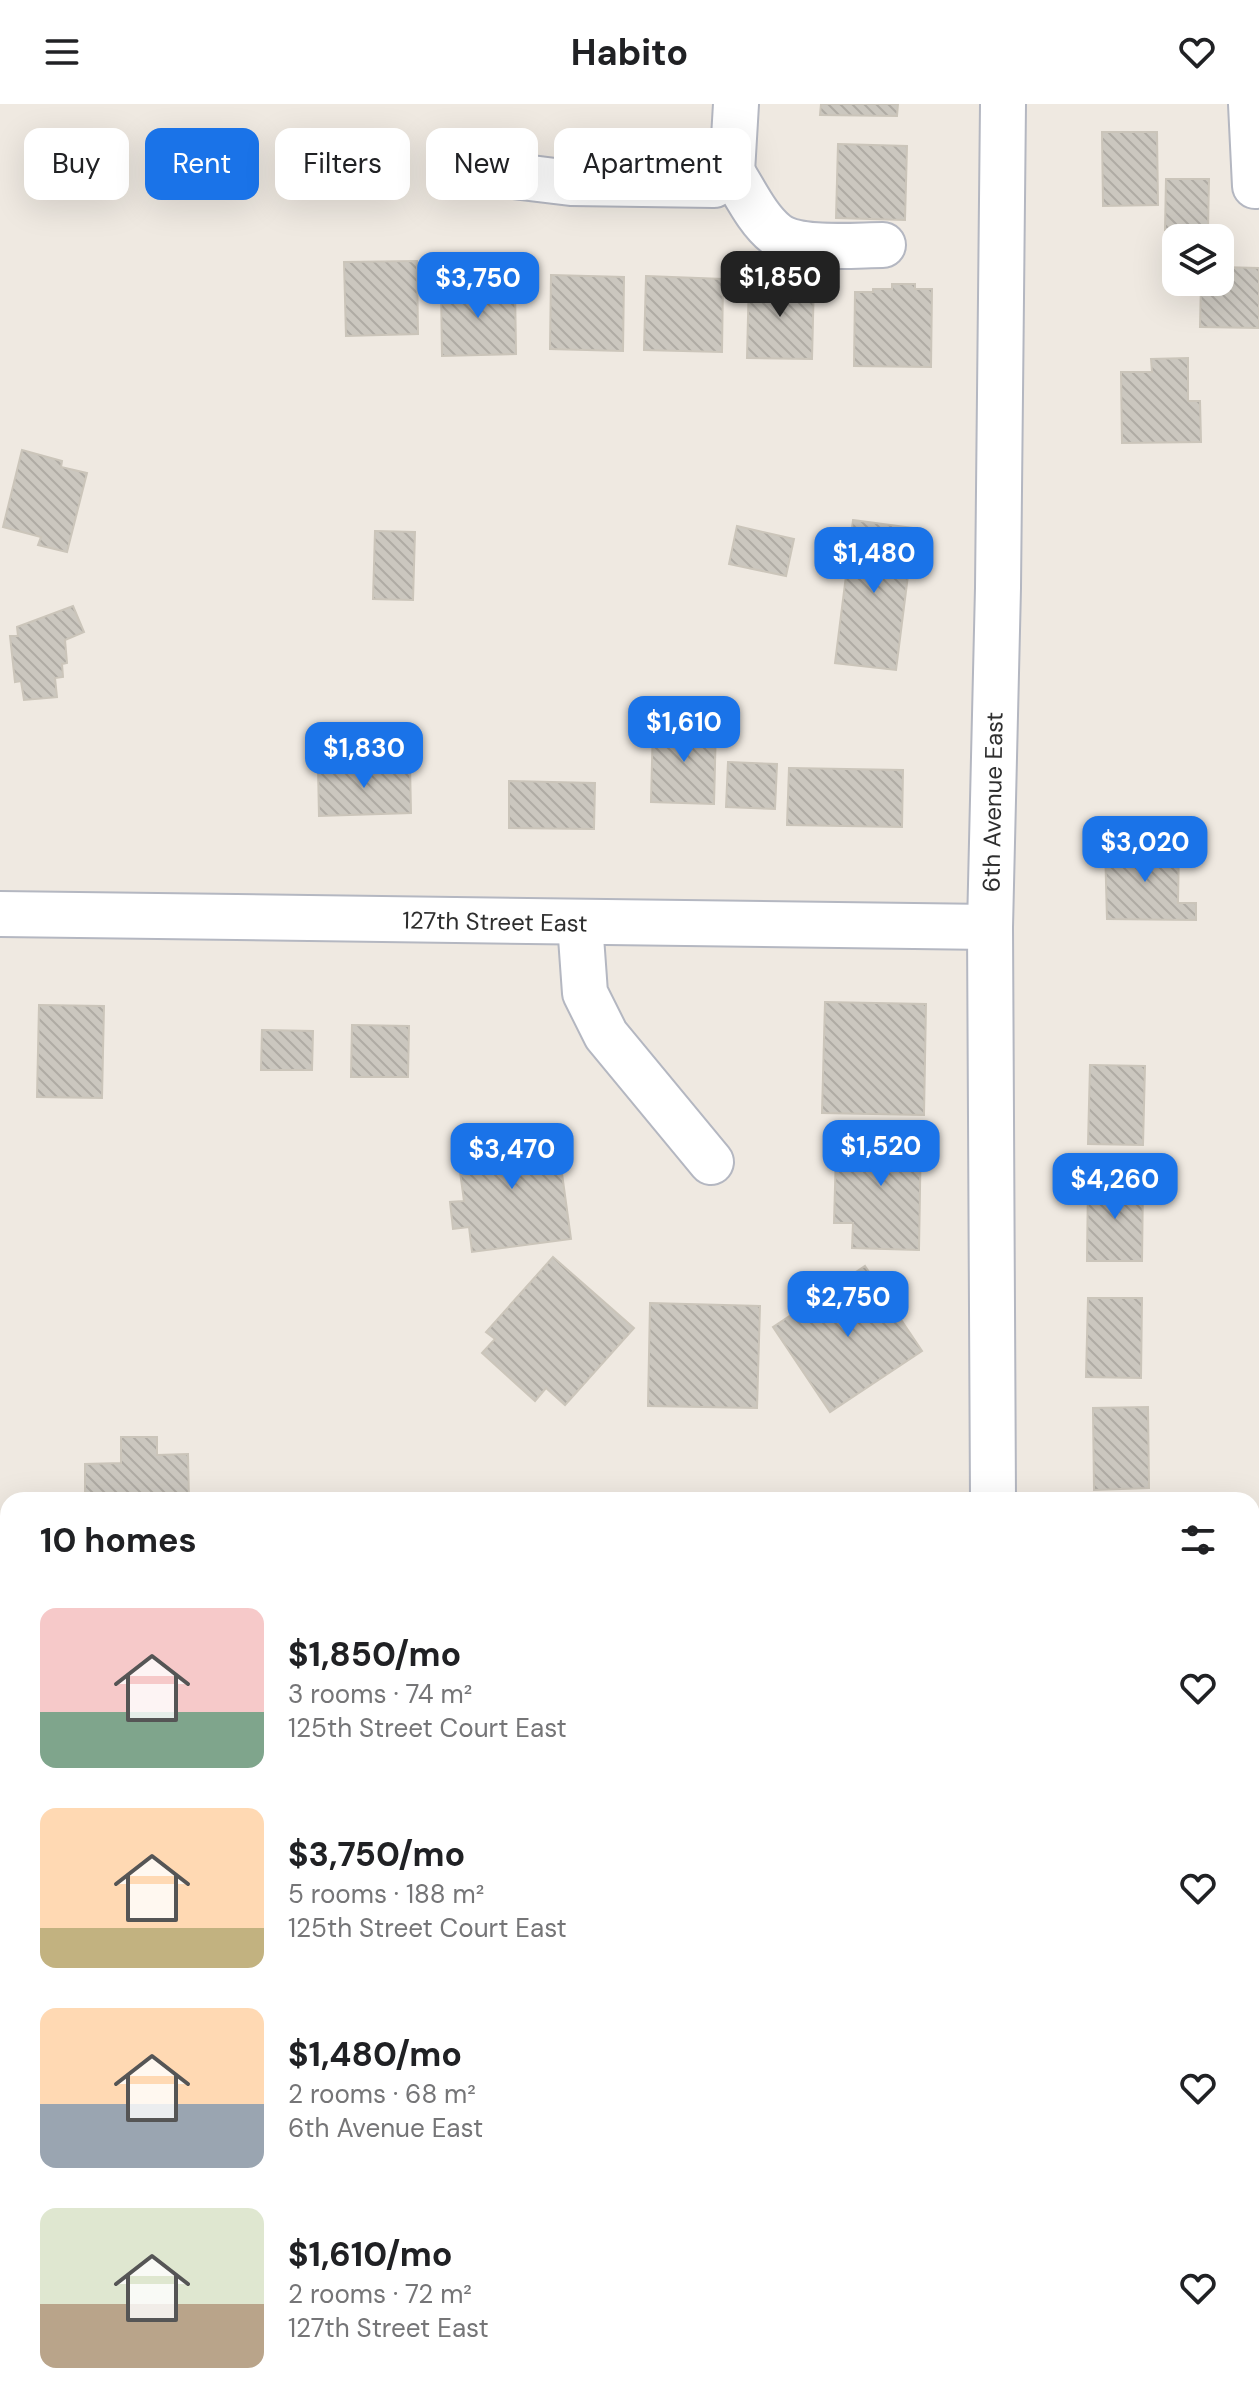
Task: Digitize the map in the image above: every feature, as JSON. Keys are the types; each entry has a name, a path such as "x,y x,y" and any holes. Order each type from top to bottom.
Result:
{"street":[{"path":"735,128 736,104"},
{"name":"6th Avenue East","path":"993,1492 990,927 998,588 1003,104"},
{"path":"1251,104 1255,186"},
{"path":"750,200 762,220 777,235 794,243 883,245"},
{"name":"127th Street East","path":"0,914 990,927"},
{"path":"580,923 585,993 606,1035 711,1162"}],"building":[{"path":"821,104 898,104 897,116 820,115"},
{"path":"1102,132 1157,132 1158,205 1103,206"},
{"path":"838,144 907,146 905,220 836,218"},
{"path":"1166,179 1209,179 1208,224 1165,224"},
{"path":"417,261 418,334 346,336 344,262"},
{"path":"1234,267 1259,268 1259,328 1200,327 1201,296 1234,296"},
{"path":"551,275 624,277 623,351 550,349"},
{"path":"646,276 723,279 722,352 644,350"},
{"path":"749,278 814,280 812,359 747,358"},
{"path":"892,284 915,284 915,289 932,289 931,367 854,366 855,292 892,289"},
{"path":"515,285 516,354 442,356 441,287"},
{"path":"1188,358 1188,401 1200,401 1201,442 1122,443 1121,372 1152,372 1151,359"},
{"path":"22,450 62,461 61,467 87,473 67,552 38,545 41,537 3,527"},
{"path":"853,520 914,528 896,670 835,663"},
{"path":"737,526 794,539 786,576 729,564"},
{"path":"375,531 415,532 413,600 373,599"},
{"path":"73,606 84,632 65,640 67,663 62,664 63,677 55,678 57,697 24,700 21,681 15,682 10,636 18,636 17,627"},
{"path":"653,723 716,725 714,804 651,802"},
{"path":"728,762 777,764 775,809 726,807"},
{"path":"410,765 411,813 319,816 318,767"},
{"path":"789,768 903,770 902,827 787,825"},
{"path":"509,781 595,783 594,829 509,828"},
{"path":"1105,846 1179,847 1178,903 1196,903 1196,920 1107,919"},
{"path":"825,1002 926,1004 924,1115 822,1113"},
{"path":"39,1005 104,1006 102,1098 37,1097"},
{"path":"352,1025 409,1026 408,1077 351,1077"},
{"path":"262,1030 313,1031 312,1070 261,1070"},
{"path":"1090,1065 1145,1066 1143,1145 1088,1144"},
{"path":"854,1127 921,1129 919,1250 852,1248 853,1223 834,1223 836,1152 853,1152"},
{"path":"556,1130 571,1239 472,1252 469,1227 453,1229 450,1202 464,1201 456,1142"},
{"path":"1088,1181 1143,1182 1142,1261 1087,1261"},
{"path":"553,1257 634,1328 565,1405 546,1388 535,1401 482,1353 495,1339 486,1332"},
{"path":"865,1266 922,1351 830,1412 773,1327"},
{"path":"1088,1298 1142,1298 1141,1378 1086,1377"},
{"path":"650,1303 760,1306 757,1408 648,1406"},
{"path":"1148,1407 1149,1488 1094,1490 1093,1408"},
{"path":"121,1437 157,1437 157,1455 188,1454 189,1492 85,1492 85,1464 121,1463"}]}
